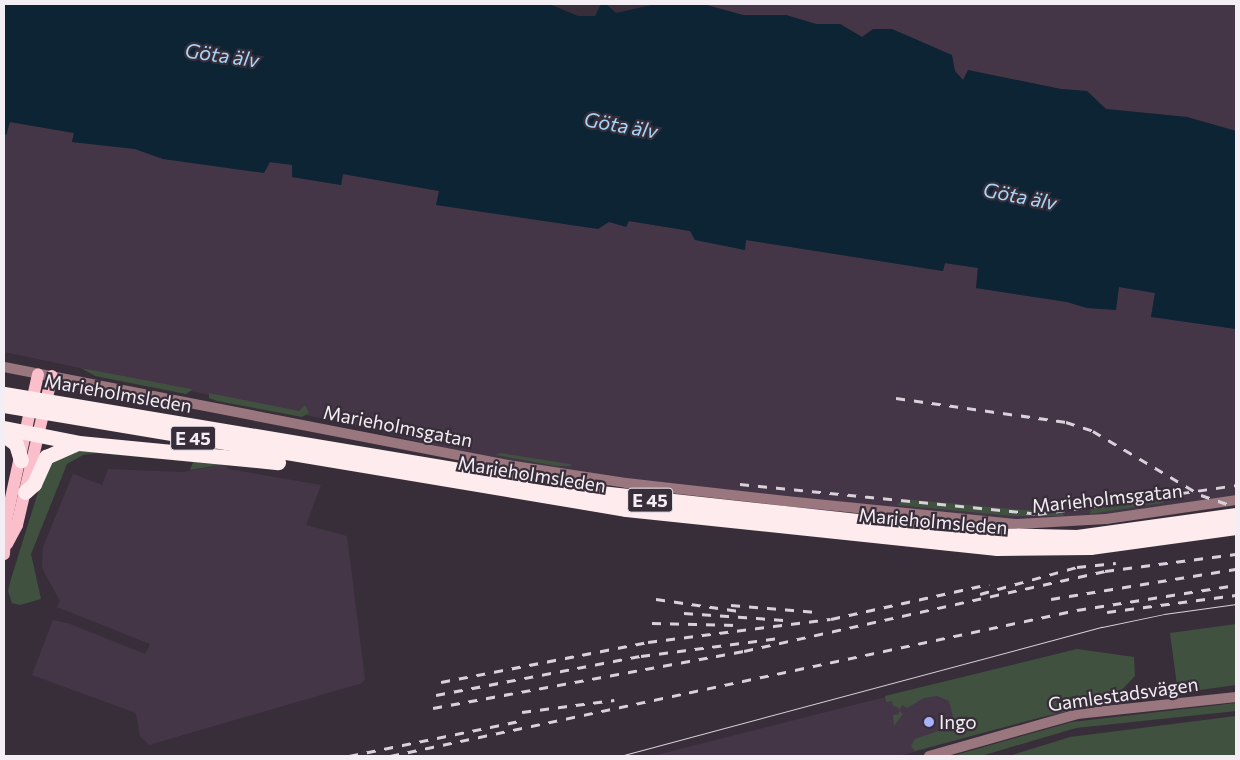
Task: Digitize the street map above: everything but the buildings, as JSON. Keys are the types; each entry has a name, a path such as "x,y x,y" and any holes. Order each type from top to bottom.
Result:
{"highway":[{"name":"Marieholmsleden","path":"4,394 21,402 320,460 626,509 997,548 1090,547 1236,527"},
{"name":"Marieholmsleden","path":"4,405 21,402"},
{"name":"Marieholmsleden","path":"68,411 591,492 979,534 1077,537 1236,515"},
{"path":"4,428 79,443 286,462 320,460"},
{"path":"4,435 16,444 21,460"},
{"path":"25,492 34,484 46,457 79,443"}],"main road":[{"path":"4,551 17,525 25,492 34,434 38,374"},
{"path":"4,551 6,521 21,460 34,434 52,376"}],"street":[{"name":"Marieholmsgatan","path":"4,367 581,477 786,501 1018,524 1106,519 1236,500"},
{"name":"Gamlestadsvägen","path":"929,756 1077,714 1236,697"}],"shaded area":[{"path":"703,4 1236,4 1236,131 1187,117 1106,109 1087,91 1061,89 968,71 964,81 955,71 862,37 840,24 816,24 786,15 743,15"},
{"path":"9,122 74,133 72,142 135,149 163,159 203,163 270,162 293,165 292,177 341,185 343,174 439,191 437,205 628,221 691,231 745,250 746,240 943,271 945,263 978,268 976,288 1067,302 1087,308 1119,287 1155,293 1151,316 1236,329 1236,498 1106,517 1018,521 626,481 483,457 334,421 4,352 4,134 7,134"},
{"path":"225,464 228,469 321,485 306,525 347,536 365,679 362,683 149,745 140,736 136,713 32,675 53,620 70,624 145,654 150,644 57,607 60,601 42,568 43,547 73,474 102,485 108,469 183,472"},
{"path":"949,681 964,738 900,756 652,756"}],"green space":[{"path":"81,368 192,390 186,394 95,376"},
{"path":"209,393 299,411 305,405 309,413 302,417 217,401 209,398"},
{"path":"78,449 225,464 190,470 193,462 96,453 83,455 67,464 31,554 41,599 20,605 12,603 8,591 44,473 51,464"},
{"path":"500,453 570,464 572,466 556,466 496,455"},
{"path":"1166,494 1163,503 1090,514 1091,506"},
{"path":"903,499 1024,510 1061,510 1064,516 1013,516 897,505"},
{"path":"1236,624 1236,685 1178,693 1170,633"},
{"path":"1077,649 1134,657 1135,676 1109,703 1108,697 1104,698 1106,703 1042,717 915,751 911,746 915,739 955,725 949,701 937,696 924,698 907,708 902,705 899,711 899,708 893,706 892,701 886,702 885,696"},
{"path":"1236,703 1236,711 1076,728 981,756 952,756 1072,722"},
{"path":"899,711 903,714 894,726 893,715 899,714"},
{"path":"1236,716 1236,756 1009,756 1070,737"}],"water":[{"name":"Göta älv","path":"4,4 549,4 578,16 595,16 601,4 606,4 616,13 656,4 703,4 743,15 786,15 816,24 840,24 862,37 873,29 892,29 952,55 955,71 963,80 968,70 1061,89 1087,91 1106,109 1187,117 1236,131 1236,329 1151,317 1155,293 1119,287 1116,310 1087,308 1067,302 976,288 978,268 945,263 943,271 746,240 745,250 695,240 690,231 629,221 626,227 609,222 598,229 436,205 439,191 343,174 341,185 292,177 292,165 270,162 264,173 163,159 135,149 72,142 74,133 10,122 6,135 4,134"}],"tram line":[{"path":"620,756 1102,627 1164,614 1236,604"}],"railway":[{"path":"896,398 1066,422 1093,431 1201,495 1236,507"},
{"path":"740,484 1038,514 1236,485"},
{"path":"433,708 744,651 1105,571 1236,554"},
{"path":"980,594 1077,567 1116,563"},
{"path":"1051,599 1236,569"},
{"path":"441,682 648,642 831,619 989,584"},
{"path":"390,756 1077,610 1236,585"},
{"path":"1107,612 1236,595"},
{"path":"656,599 739,611"},
{"path":"731,605 817,612"},
{"path":"684,613 784,620"},
{"path":"652,623 737,625"},
{"path":"436,695 641,656 779,638"},
{"path":"522,712 614,700"},
{"path":"349,756 520,721"}],"place":[{"name":"Ingo","path":"929,722"}]}
